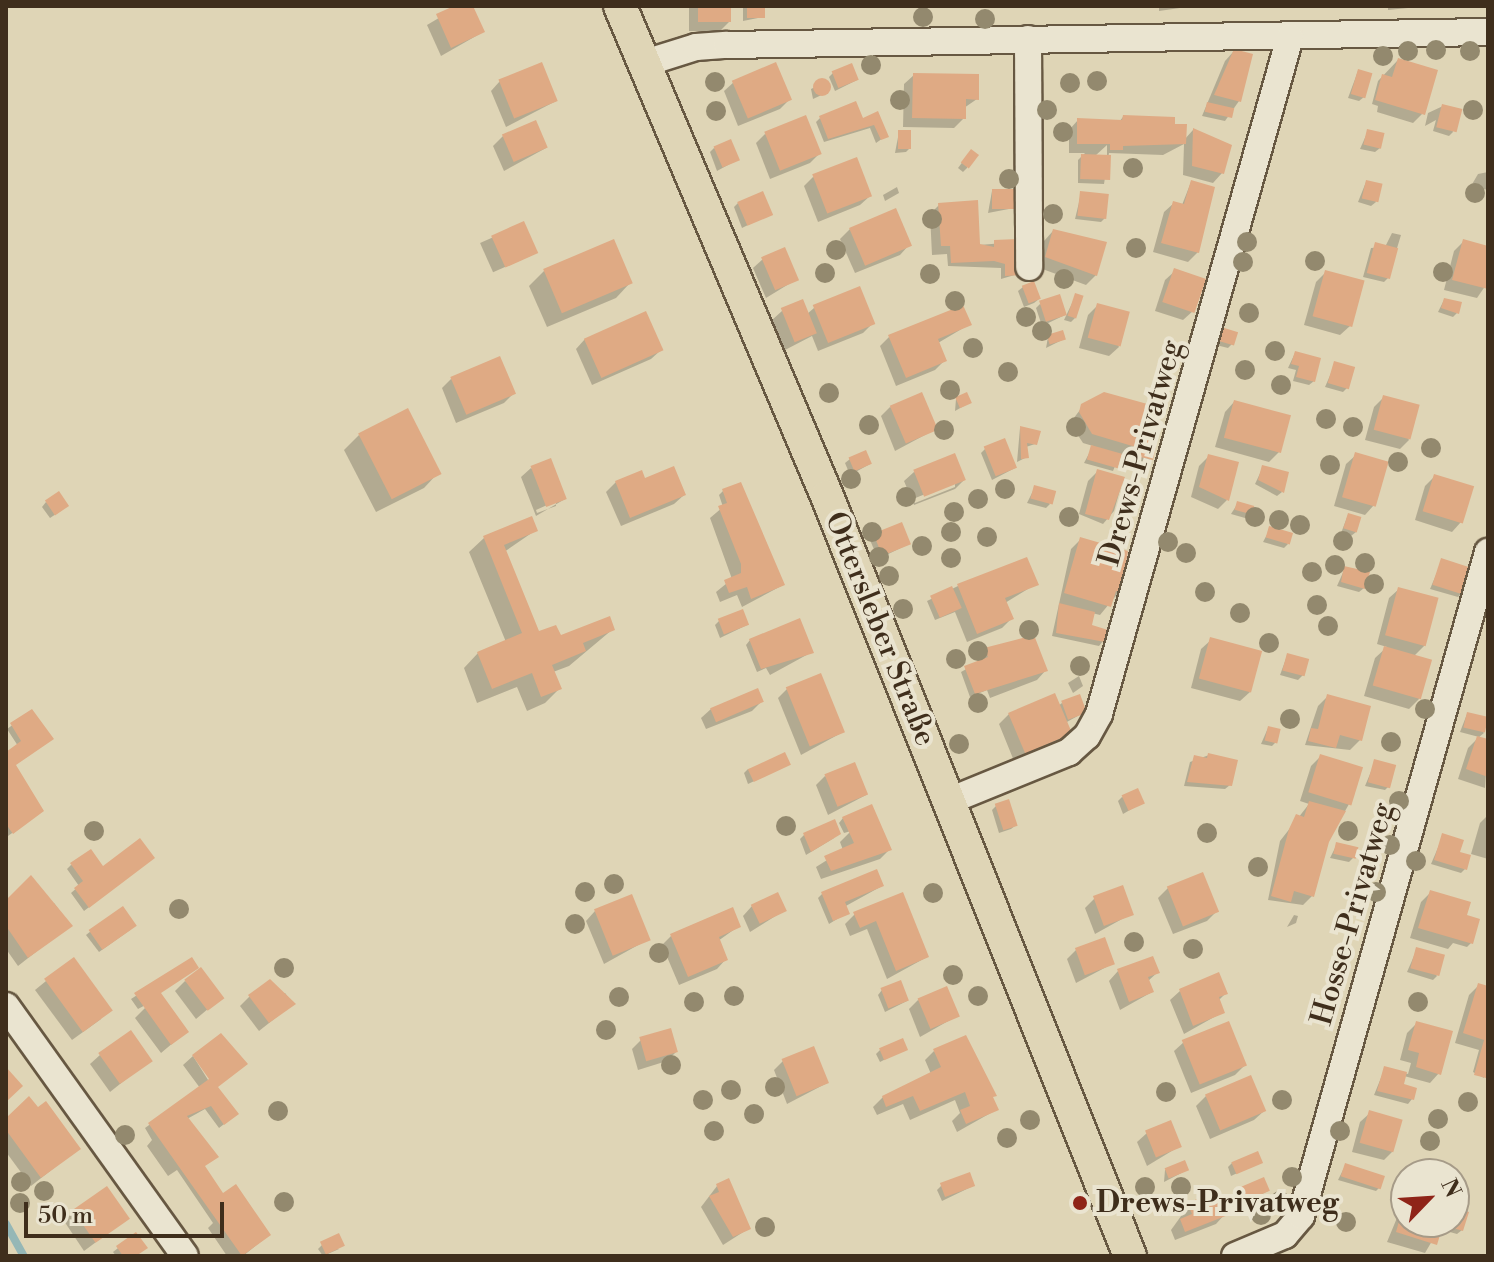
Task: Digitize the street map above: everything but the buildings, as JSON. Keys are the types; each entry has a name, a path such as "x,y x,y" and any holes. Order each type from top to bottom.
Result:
{"main road":[{"name":"Ottersleber Straße","path":"620,6 949,801 1130,1256"}],"street":[{"path":"645,63 706,46 1488,32"},
{"name":"Drews-Privatweg","path":"949,801 1059,757 1083,741 1094,725 1290,37"},
{"path":"1028,39 1029,267"},
{"name":"Hosse-Privatweg","path":"1235,1256 1285,1235 1301,1216 1488,552"},
{"path":"6,1006 185,1256"}],"waterway":[{"path":"6,1224 24,1256"}],"place":[{"name":"Drews-Privatweg","path":"1080,1203"}]}
